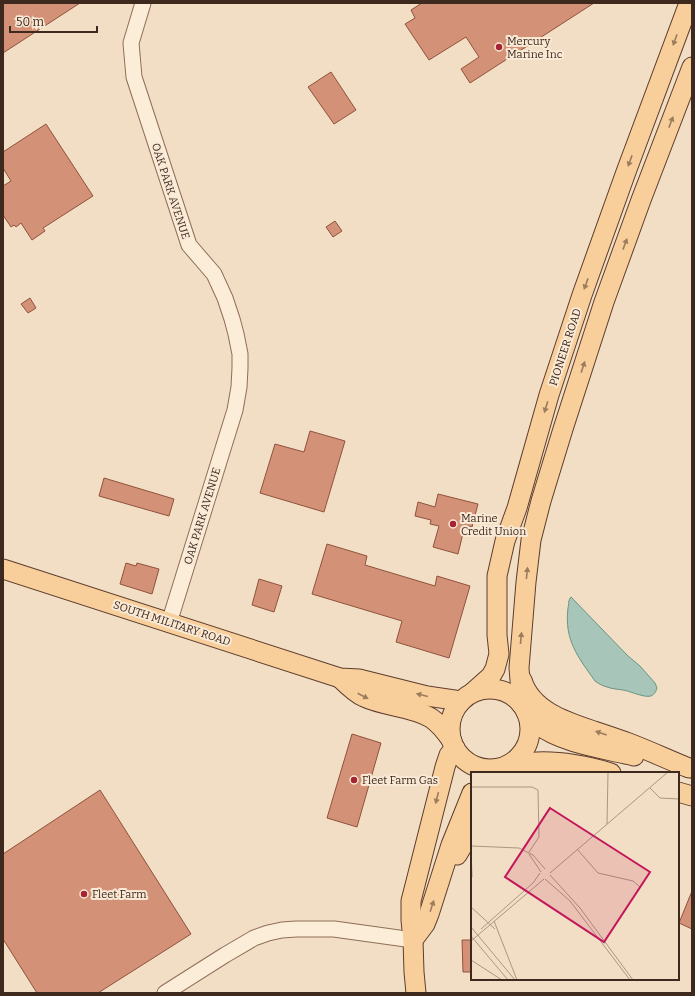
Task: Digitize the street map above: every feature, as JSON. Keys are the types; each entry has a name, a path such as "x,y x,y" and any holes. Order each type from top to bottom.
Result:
{"main road":[{"name":"PIONEER ROAD","path":"467,697 491,676 495,669 499,654 497,635 498,576 505,541 517,508 547,402 587,281 689,3"},
{"path":"502,770 517,759 524,749 529,737 530,724 524,709 519,668 526,577 530,550 541,501 604,302 692,67"},
{"name":"SOUTH MILITARY ROAD","path":"3,569 340,678 359,679 427,696 467,697"},
{"path":"519,668 524,686 530,696 552,714 577,725 643,748 691,769"},
{"name":"SOUTH MILITARY ROAD","path":"340,678 353,690 374,701 417,712 430,718 445,731 453,744"},
{"path":"606,772 555,762 536,762 502,770 482,768 471,764 462,757 453,744 450,730 454,710 467,697 486,689 500,690 512,696 541,727 564,738 691,769"},
{"path":"416,993 411,900 445,767 453,744"},
{"path":"679,792 692,796"},
{"path":"413,940 425,924 430,912 451,845 471,795"},
{"path":"439,884 471,832"}],"street":[{"name":"OAK PARK AVENUE","path":"143,3 131,43 134,76 189,245 214,274 227,303 240,354 240,387 235,410 169,623"},
{"path":"165,993 254,938 282,930 334,929 413,940"}],"shaded area":[{"path":"571,597 655,683 657,688 651,696 609,688 595,681 578,656 570,639 567,619 569,599"}],"building":[{"path":"3,3 80,3 3,53"},
{"name":"Mercury Marine Inc","path":"422,3 594,3 470,83 461,69 479,57 466,37 429,60 405,24 415,18 411,10"},
{"path":"331,72 356,110 334,124 308,87"},
{"path":"46,124 93,196 43,228 45,231 32,240 21,223 16,227 14,225 11,227 3,215 3,186 11,181 3,168 3,152"},
{"path":"335,221 342,231 333,237 326,227"},
{"path":"30,298 36,308 28,313 21,304"},
{"path":"310,431 345,441 324,512 260,493 275,444 304,452"},
{"path":"104,478 174,499 169,516 99,496"},
{"name":"Marine Credit Union","path":"438,494 478,504 472,527 465,525 458,554 433,547 439,526 430,524 431,520 415,516 418,502 435,507"},
{"path":"327,544 367,556 365,565 435,586 437,576 470,586 449,658 396,642 402,621 312,594"},
{"path":"126,563 136,566 137,563 159,569 152,594 120,584"},
{"path":"259,579 282,586 274,612 252,605"},
{"name":"Fleet Farm Gas","path":"352,734 381,743 357,827 327,818"},
{"name":"Fleet Farm","path":"100,790 191,934 98,993 37,993 3,939 3,854"},
{"path":"692,891 692,929 679,923"},
{"path":"462,940 471,940 471,972 463,972"}],"place":[{"name":"Mercury Marine Inc","path":"499,47"},
{"name":"Marine Credit Union","path":"453,524"},
{"name":"Fleet Farm Gas","path":"354,780"},
{"name":"Fleet Farm","path":"84,894"}]}
